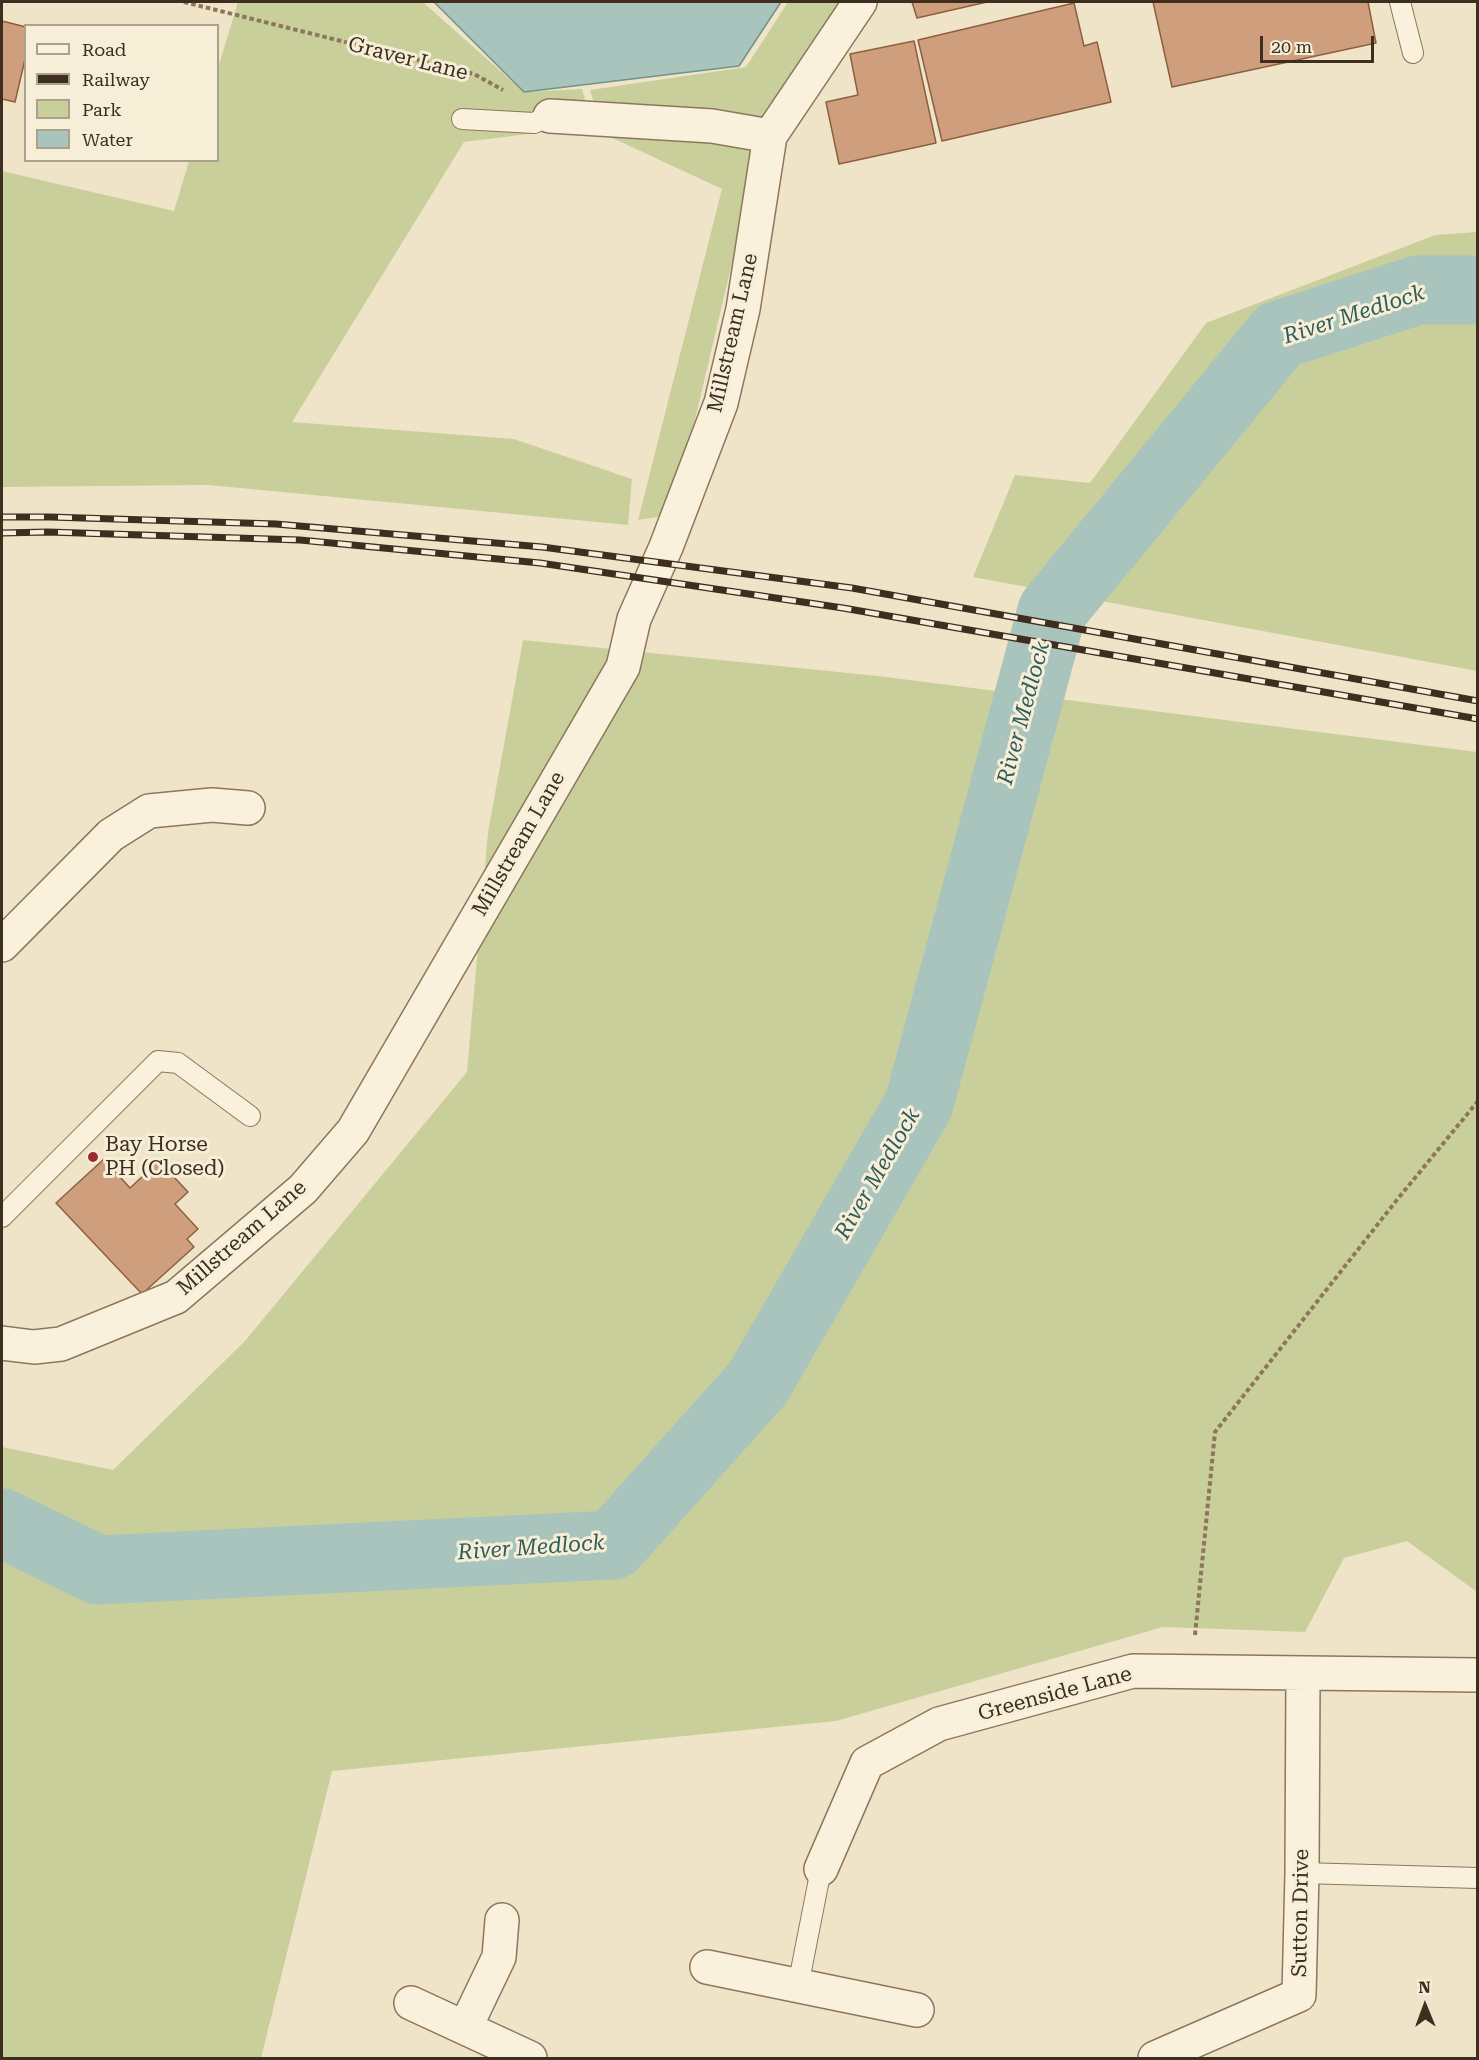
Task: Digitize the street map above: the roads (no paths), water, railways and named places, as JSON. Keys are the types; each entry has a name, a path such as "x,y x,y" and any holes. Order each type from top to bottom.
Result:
{"street":[{"path":"550,116 712,126 770,136 860,2"},
{"name":"Millstream Lane","path":"2,1343 34,1347 61,1344 176,1297 303,1189 353,1131 623,667 634,619 666,547 721,403 743,309 770,136"},
{"path":"2,945 111,834 149,811 212,806 248,808"},
{"name":"Greenside Lane","path":"821,1869 867,1763 939,1724 1133,1671 1478,1675"},
{"name":"Sutton Drive","path":"1155,2058 1299,1995 1303,1674"},
{"path":"465,2028 499,1957 502,1920"},
{"path":"707,1967 917,2010"},
{"path":"411,2002 530,2058"}],"lane":[{"path":"1400,2 1413,53"},
{"path":"462,119 534,123 550,116"},
{"path":"2,1216 158,1061 178,1063 250,1116"},
{"path":"798,1986 821,1869"},
{"path":"1302,1873 1478,1878"}],"water":[{"path":"434,2 781,2 739,66 524,92"}],"waterway":[{"name":"River Medlock","path":"2,1523 98,1570 613,1545 758,1383 919,1104 1052,611 1279,335 1418,290 1478,290"}],"railway":[{"path":"2,517 276,524 542,547 852,588 1478,701"},
{"path":"2,533 48,532 300,540 540,563 843,608 1478,719"}],"place":[{"name":"Bay Horse PH (Closed)","path":"93,1157"}]}
